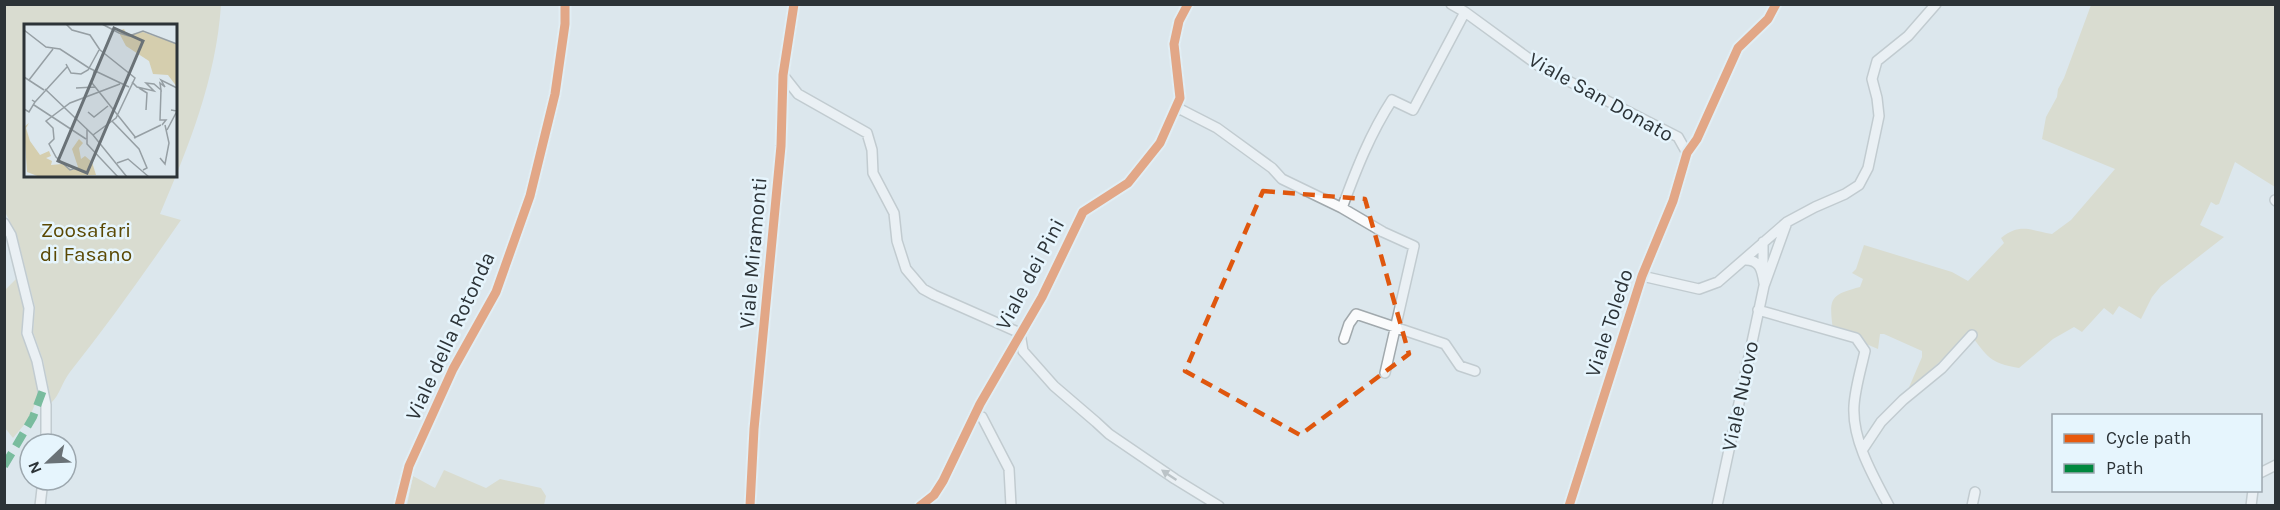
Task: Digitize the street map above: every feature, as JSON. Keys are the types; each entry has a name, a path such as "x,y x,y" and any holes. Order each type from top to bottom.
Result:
{"street":[{"name":"Viale della Rotonda","path":"399,506 409,466 453,369 496,292 530,196 554,102 566,4"},
{"name":"Viale Miramonti","path":"750,506 754,429 781,146 783,75 794,4"},
{"name":"Viale dei Pini","path":"920,506 939,488 975,414 1042,297 1083,212 1128,183 1160,144 1180,98 1174,44 1179,21 1188,4"},
{"name":"Viale San Donato","path":"1451,4 1466,12 1539,66 1678,137 1687,153"},
{"name":"Viale Toledo","path":"1569,506 1642,276 1673,201 1687,153 1697,139 1738,48 1768,19 1776,4"},
{"path":"1642,276 1699,289 1718,282 1787,222 1859,185 1868,168 1879,116 1872,80 1877,61 1908,36 1935,4"},
{"path":"1342,208 1362,153 1392,100 1413,110 1466,12"},
{"path":"783,75 798,94 867,133 872,150 873,173 894,213 897,241 911,277 923,289 934,296 1020,333 1023,351 1054,386 1102,428 1175,479 1219,506"},
{"path":"1176,106 1217,128 1272,168 1282,179 1414,246 1385,373"},
{"name":"Viale Nuovo","path":"1717,506 1758,310 1773,257 1787,222"},
{"path":"4,223 11,235 29,308 27,333 37,362 46,405 46,432"},
{"path":"1763,242 1773,257"},
{"name":"Viale Nuovo","path":"1763,242 1764,286"},
{"path":"1744,260 1753,259 1763,271"},
{"path":"1758,310 1856,338 1862,344 1865,351 1854,407 1868,465 1888,506"},
{"path":"1344,339 1349,324 1356,314 1445,344 1460,366 1475,371"},
{"path":"1863,449 1881,422 1903,400 1942,368 1972,335"},
{"path":"975,414 982,417 1009,469 1011,506"},
{"path":"2262,472 2276,465"},
{"path":"1972,506 1976,492"}],"highlighted area":[{"path":"1263,191 1365,199 1409,354 1300,435 1185,371"}],"green space":[{"name":"Zoosafari di Fasano","path":"5,4 221,5 207,86 200,112 177,173 177,24 24,24 24,177 176,177 160,214 181,220 127,297 70,372 51,403 43,360 33,332 35,307 17,236 5,212"},
{"path":"2091,5 2275,5 2275,187 2235,162 2219,204 2211,202 2200,225 2224,237 2161,286 2152,297 2141,319 2119,306 2113,315 2104,308 2082,332 2074,327 2053,339 2019,368 2001,364 1990,358 1970,334 1907,392 1922,357 1922,351 1884,334 1880,334 1878,349 1833,330 1831,311 1833,300 1842,293 1860,287 1863,279 1852,273 1856,269 1864,245 1952,272 1968,281 2004,243 2001,238 2008,233 2025,229 2052,234 2071,220 2115,169 2042,139 2046,117 2057,97 2058,89"},
{"path":"19,276 28,307 26,333 41,389 29,419 13,438 5,428 5,290"},
{"path":"444,470 486,488 500,479 541,488 546,496 544,505 407,505 413,476 435,488"}],"marked path":[{"path":"4,466 33,417 43,390"}],"cycle path":[{"path":"399,506 409,466 453,369 496,292 530,196 555,94 565,24 565,4"},
{"path":"750,506 754,429 781,146 783,75 794,4"},
{"path":"920,506 934,495 943,481 980,404 1042,297 1083,212 1128,183 1160,143 1180,98 1174,44 1179,21 1188,4"},
{"path":"1569,506 1642,276 1673,201 1687,153 1697,139 1738,48 1768,19 1776,4"}]}
